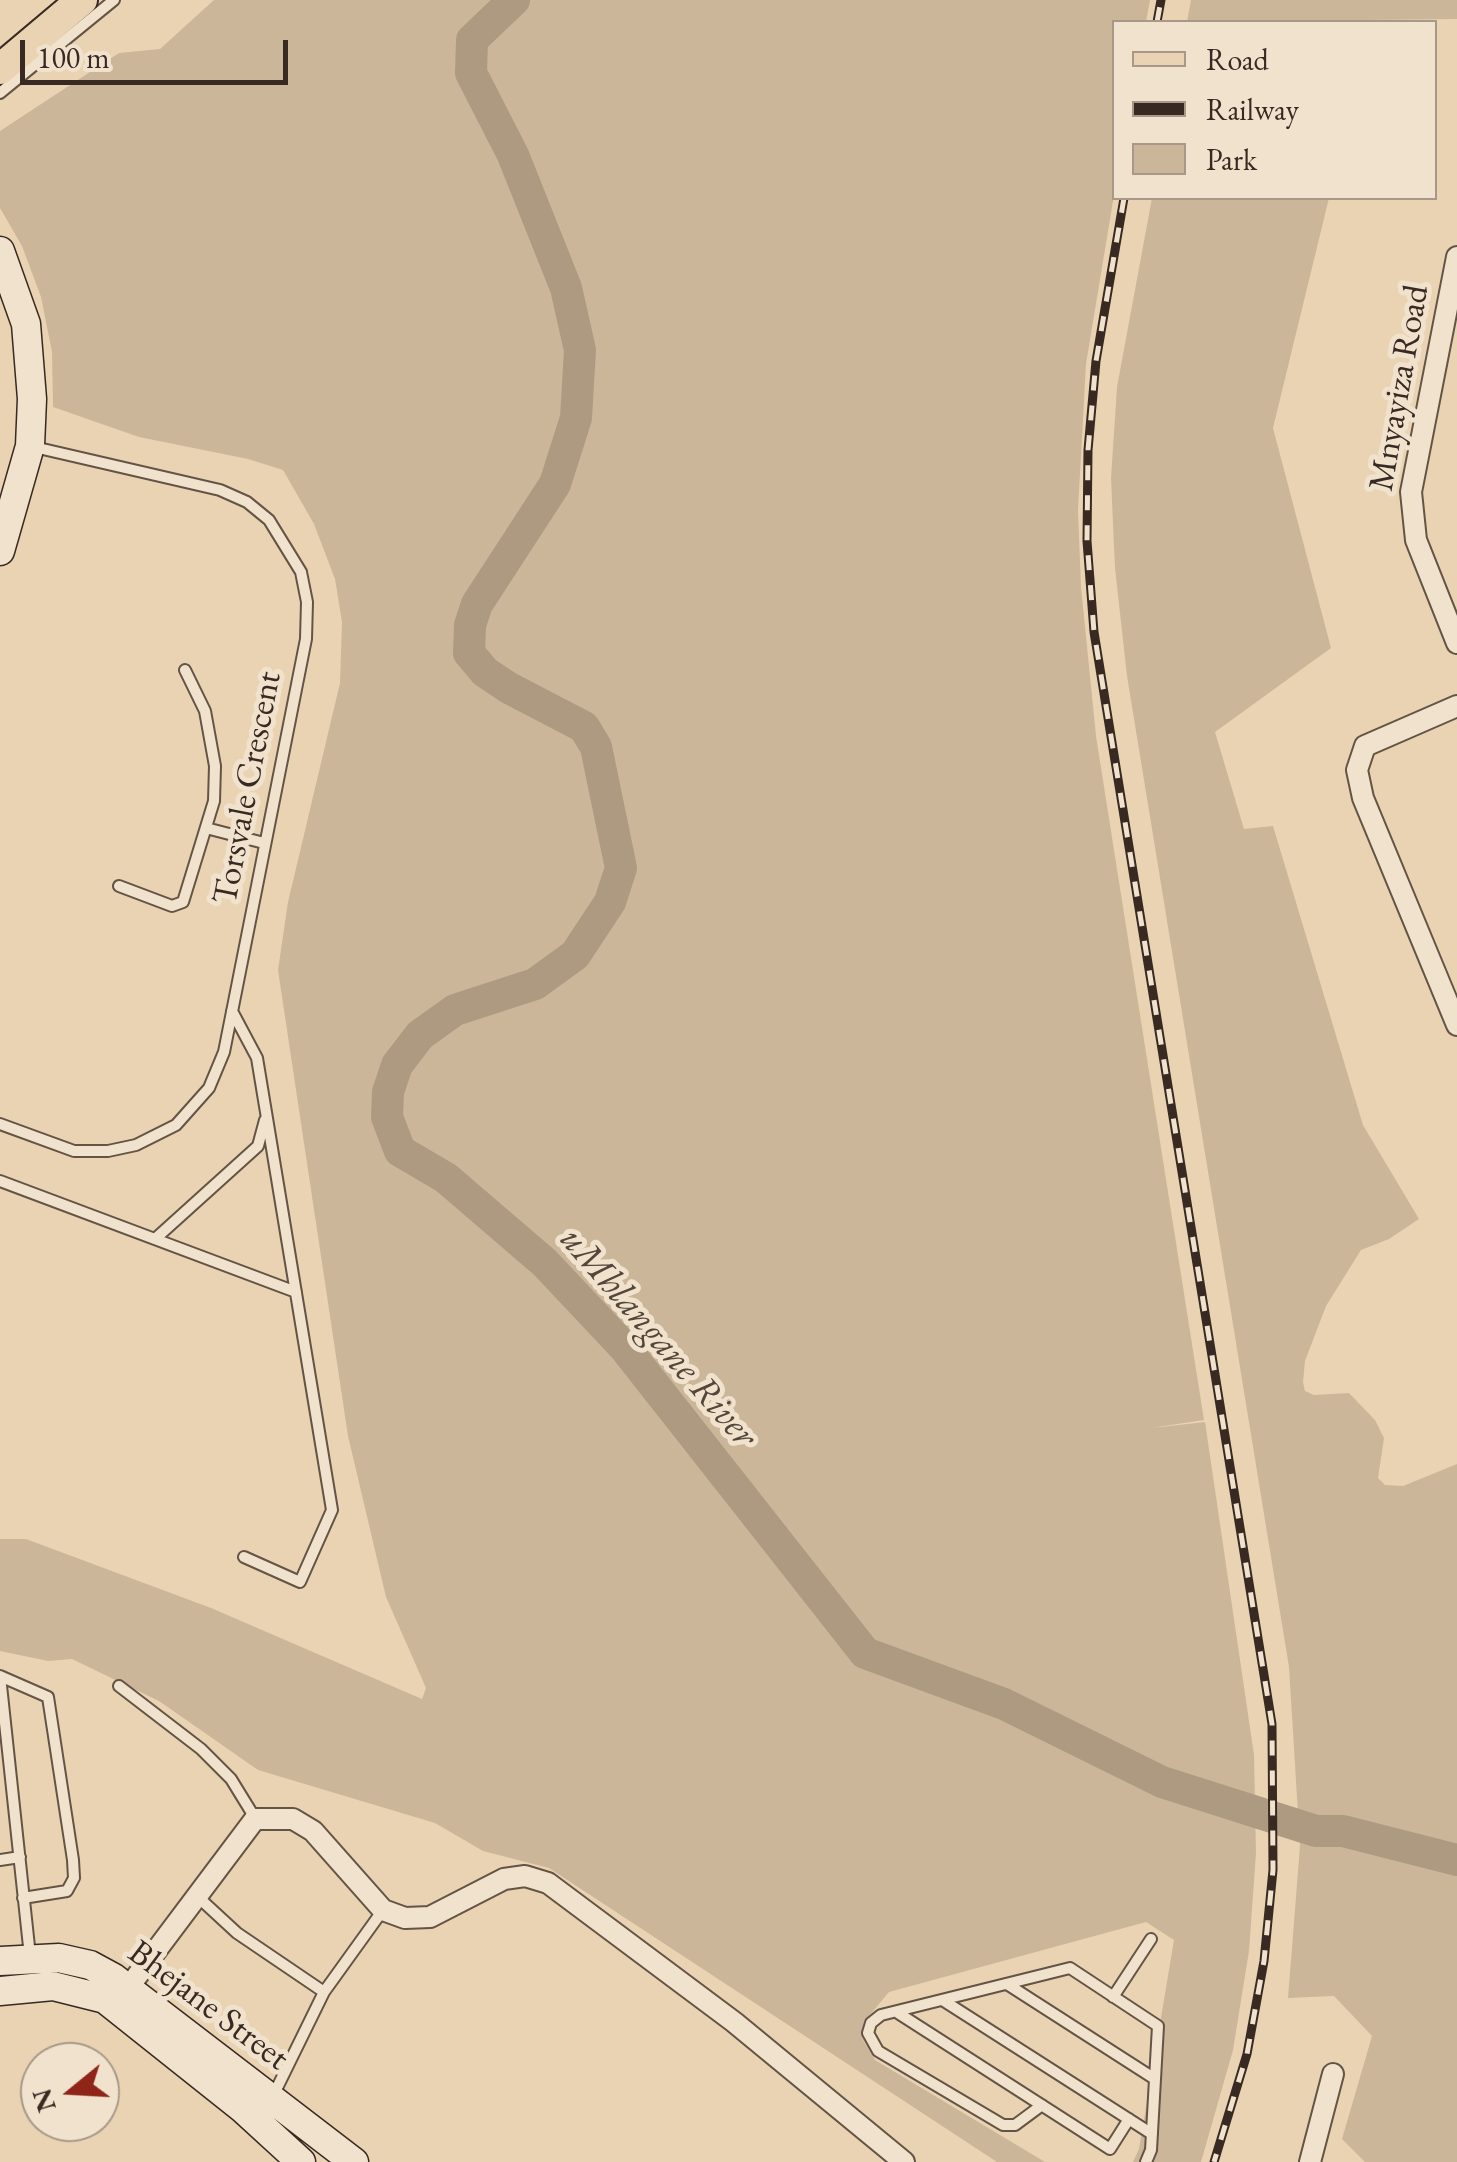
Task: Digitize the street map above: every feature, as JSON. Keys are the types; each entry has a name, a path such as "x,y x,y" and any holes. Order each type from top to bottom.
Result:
{"main road":[{"path":"0,50 58,0"},
{"path":"0,68 82,0"}],"street":[{"path":"0,251 26,324 30,446 0,551"},
{"name":"Mnyayiza Road","path":"1457,257 1412,492 1412,518 1424,564 1457,643"},
{"path":"1457,706 1366,746 1357,770 1363,798 1457,1025"},
{"path":"128,1988 255,1819 293,1819 312,1831 383,1910 405,1918 430,1918 504,1879 525,1876 548,1883 734,2022 904,2162"},
{"name":"Bhejane Street","path":"0,1961 30,1958 90,1965 128,1988 354,2162"},
{"name":"Bhejane Street","path":"0,1990 54,1986 104,1998 242,2108 301,2162"},
{"path":"1310,2162 1333,2074"}],"lane":[{"path":"0,94 114,0"},
{"name":"Torsvale Crescent","path":"0,1124 74,1151 108,1152 150,1140 176,1125 209,1088 224,1052 306,639 304,587 288,546 247,502 220,490 30,446"},
{"path":"118,886 180,906 206,828 214,801 213,737 184,670"},
{"path":"206,828 264,842"},
{"path":"231,1010 257,1058 332,1510 300,1582 244,1557"},
{"path":"155,1239 258,1146 267,1114"},
{"path":"0,1181 296,1292"},
{"path":"22,1898 67,1891 74,1878 73,1860 48,1697 0,1676 22,1898 30,1958"},
{"path":"119,1686 201,1748 232,1779 255,1819"},
{"path":"0,1860 20,1857"},
{"path":"198,1897 237,1933 324,1992"},
{"path":"271,2100 324,1992 383,1910"},
{"path":"1114,1997 1150,1939"},
{"path":"1042,2105 1014,2125 1003,2124 878,2051 868,2033 871,2023 881,2014 898,2013 1070,1968 1158,2026 1152,2134 1146,2162"},
{"path":"1007,1984 1155,2079"},
{"path":"944,2001 1152,2134"},
{"path":"898,2013 1110,2148 1129,2119"}],"green space":[{"path":"214,0 1150,0 1146,20 1112,20 1113,200 1086,364 1078,510 1081,587 1096,736 1204,1420 1151,1428 1205,1422 1254,1755 1256,1853 1249,1951 1233,2050 1201,2162 1133,2162 1139,2149 1174,1940 1146,1922 889,1992 864,2022 862,2038 875,2060 1045,2162 997,2162 549,1868 483,1851 435,1823 258,1770 159,1701 72,1659 48,1661 0,1651 0,1539 26,1539 211,1608 422,1699 426,1688 386,1597 348,1436 278,970 288,902 340,683 342,622 335,579 314,524 283,470 139,437 53,407 52,352 41,297 22,246 0,208 0,131 119,53 160,49"},
{"path":"1191,0 1457,0 1457,19 1187,20"},
{"path":"1152,200 1329,200 1273,428 1331,648 1215,732 1244,829 1273,826 1363,1125 1419,1219 1389,1239 1361,1250 1326,1306 1305,1361 1303,1382 1305,1391 1314,1395 1349,1393 1375,1420 1384,1438 1378,1478 1385,1485 1403,1486 1457,1464 1457,2162 1365,2162 1342,2139 1372,2036 1334,1996 1288,1998 1300,1846 1289,1667 1127,676 1115,568 1111,478 1117,387"}],"waterway":[{"name":"uMhlangane River","path":"514,0 472,40 471,73 513,155 566,288 580,350 576,418 555,484 477,604 470,625 469,653 485,672 509,688 584,727 596,747 621,868 610,902 575,955 535,984 455,1010 420,1035 397,1065 388,1092 387,1117 400,1151 446,1178 545,1263 625,1348 865,1653 1004,1704 1162,1782 1316,1831 1343,1831 1457,1860"}],"railway":[{"path":"1157,20 1161,0"},
{"path":"1124,200 1096,361 1088,450 1087,541 1094,632 1272,1724 1273,1870 1264,1961 1247,2054 1214,2162"}]}
